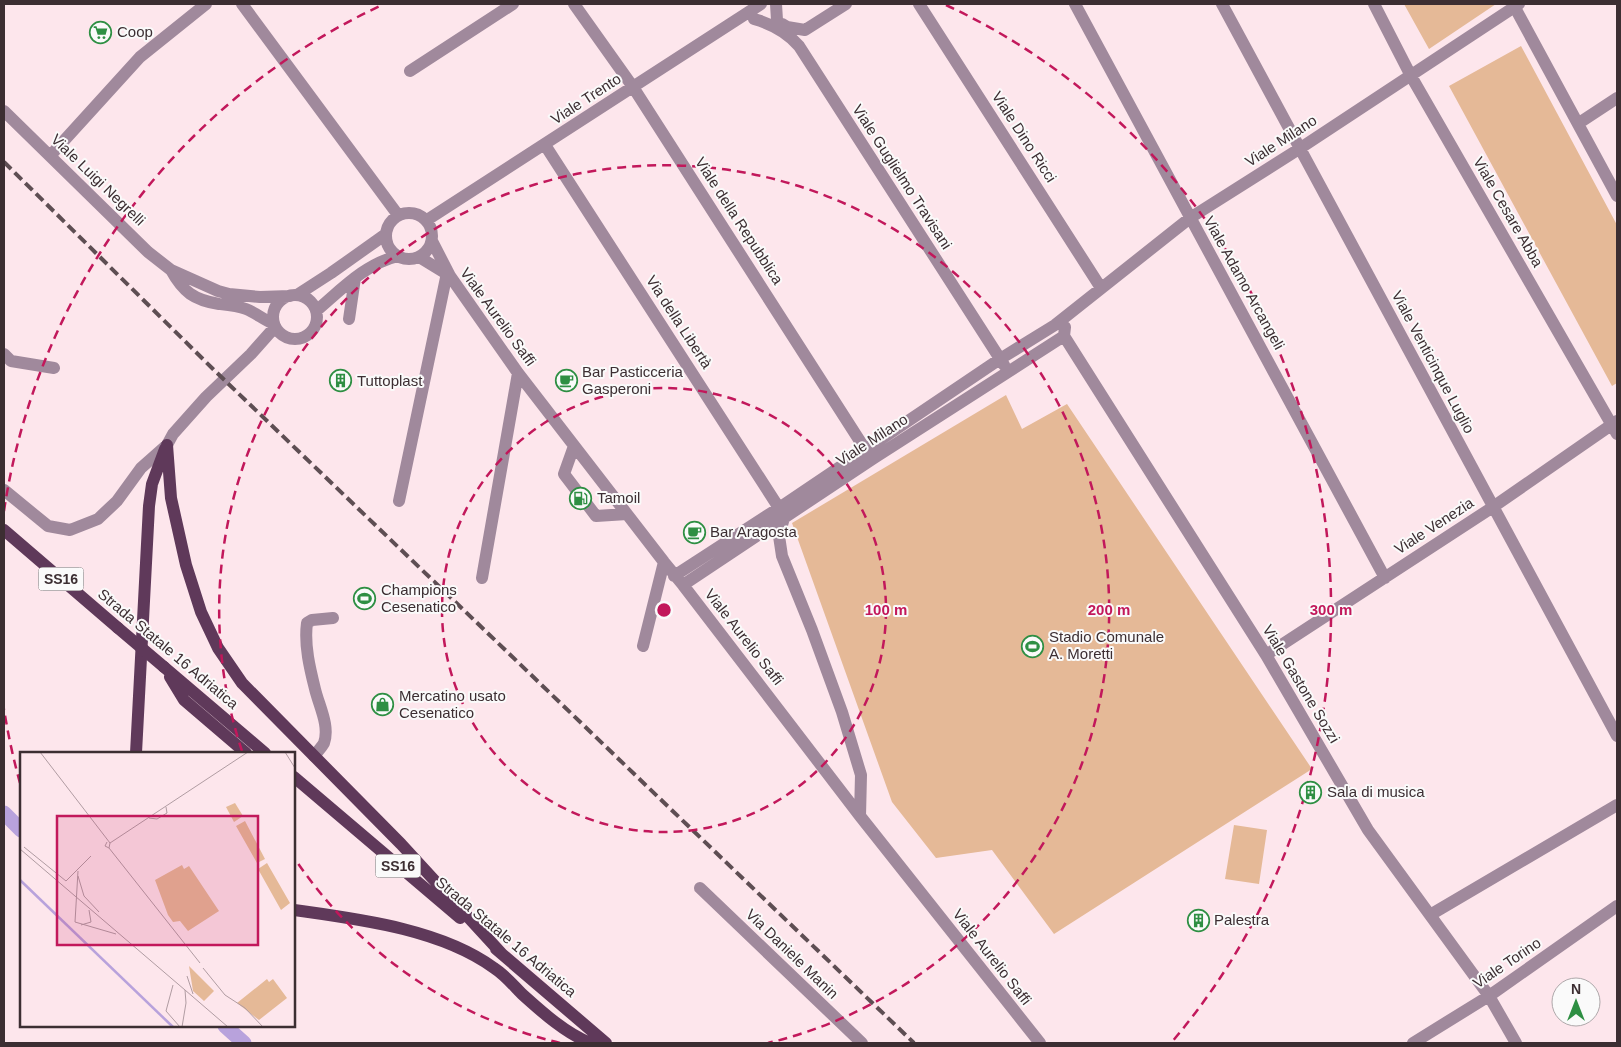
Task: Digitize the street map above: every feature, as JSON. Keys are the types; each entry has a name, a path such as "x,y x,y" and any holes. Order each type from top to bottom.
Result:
{"main road":[{"path":"136,752 149,506 152,484 166,445"},
{"path":"166,445 171,498 186,565 201,612 218,648 242,683 401,844 502,954"},
{"name":"Strada Statale 16 Adriatica","path":"4,530 264,752"},
{"path":"164,667 184,700 245,752"},
{"name":"Strada Statale 16 Adriatica","path":"295,778 606,1043"},
{"path":"295,910 387,926 440,939 496,968 546,1016 590,1043"}],"street":[{"path":"50,156 140,57 206,4"},
{"path":"242,4 398,215"},
{"path":"410,71 513,4"},
{"name":"Viale della Repubblica","path":"574,4 634,87 869,453"},
{"name":"Viale Trento","path":"427,220 761,4"},
{"path":"776,4 777,20"},
{"path":"805,56 802,36 805,30 846,4"},
{"name":"Viale Dino Ricci","path":"919,4 1100,288"},
{"name":"Viale Adamo Arcangeli","path":"1075,4 1385,578"},
{"name":"Viale Venticinque Luglio","path":"1222,4 1617,736"},
{"name":"Viale Cesare Abba","path":"1374,4 1411,76 1616,427"},
{"path":"1516,5 1617,196"},
{"name":"Viale Milano","path":"679,580 782,513 1000,359 1055,325 1190,218 1411,76 1516,5"},
{"path":"727,26 754,19 777,20 787,28 805,30"},
{"name":"Viale Guglielmo Travisani","path":"754,19 781,30 792,38 805,56 1008,372"},
{"path":"1578,123 1617,98"},
{"name":"Viale Luigi Negrelli","path":"4,111 148,252 171,270 218,292 260,297 293,296"},
{"name":"Via della Libertà","path":"545,145 782,513"},
{"path":"293,296 309,300 316,310 316,324 308,336 302,339 288,338 278,332 274,326 274,310 283,299 293,296 331,273 386,234 392,220 398,215 414,213 421,215 427,220 433,234 432,241 430,248 419,257 412,259 398,256 370,266 316,310"},
{"path":"386,234 388,247 398,256"},
{"path":"399,501 448,275 432,241"},
{"name":"Viale Aurelio Saffi","path":"419,257 448,275 518,373 574,446 860,816 1040,1043"},
{"name":"Viale Luigi Negrelli","path":"171,270 178,284 185,292 209,302 246,309 274,326"},
{"path":"349,319 355,278"},
{"path":"1064,336 1068,315"},
{"path":"4,490 48,526 70,530 98,519 117,501 141,468 166,445 206,397 251,354 274,326"},
{"name":"Viale Milano","path":"869,453 1008,372 1064,336"},
{"name":"Viale Gastone Sozzi","path":"1064,336 1266,655 1368,830 1489,996 1516,1043"},
{"path":"251,354 288,338"},
{"path":"4,354 11,361 54,368"},
{"path":"482,578 518,373"},
{"name":"Viale Venezia","path":"1266,655 1616,427"},
{"path":"574,446 564,474 596,516 627,514"},
{"path":"782,513 779,536 782,556 842,712 861,775 860,816"},
{"path":"643,646 664,562"},
{"path":"314,756 324,743 325,721 312,673 306,623 312,620 333,618"},
{"path":"1430,915 1617,805"},
{"name":"Via Daniele Manin","path":"700,888 862,1043"},
{"name":"Viale Torino","path":"1413,1043 1489,996 1617,906"}],"shaded area":[{"path":"1404,4 1496,4 1429,49"},
{"path":"1521,46 1617,225 1617,383 1612,386 1449,86"},
{"name":"Stadio Comunale A. Moretti","path":"1006,395 1022,429 1067,404 1312,769 1054,934 992,850 936,858 892,802 792,523"},
{"path":"1234,825 1267,830 1259,884 1225,879"}],"waterway":[{"path":"4,813 20,829"},
{"path":"226,1027 244,1043"}],"railway":[{"path":"4,162 213,369 914,1043"}],"place":[{"name":"Coop","path":"101,32"},
{"name":"Tuttoplast","path":"341,381"},
{"name":"Bar Pasticceria Gasperoni","path":"566,381"},
{"name":"Tamoil","path":"581,498"},
{"name":"Bar Aragosta","path":"694,532"},
{"name":"Champions Cesenatico","path":"365,599"},
{"name":"Stadio Comunale A. Moretti","path":"1033,646"},
{"name":"Mercatino usato Cesenatico","path":"383,705"},
{"name":"Sala di musica","path":"1311,792"},
{"name":"Palestra","path":"1198,920"}]}
